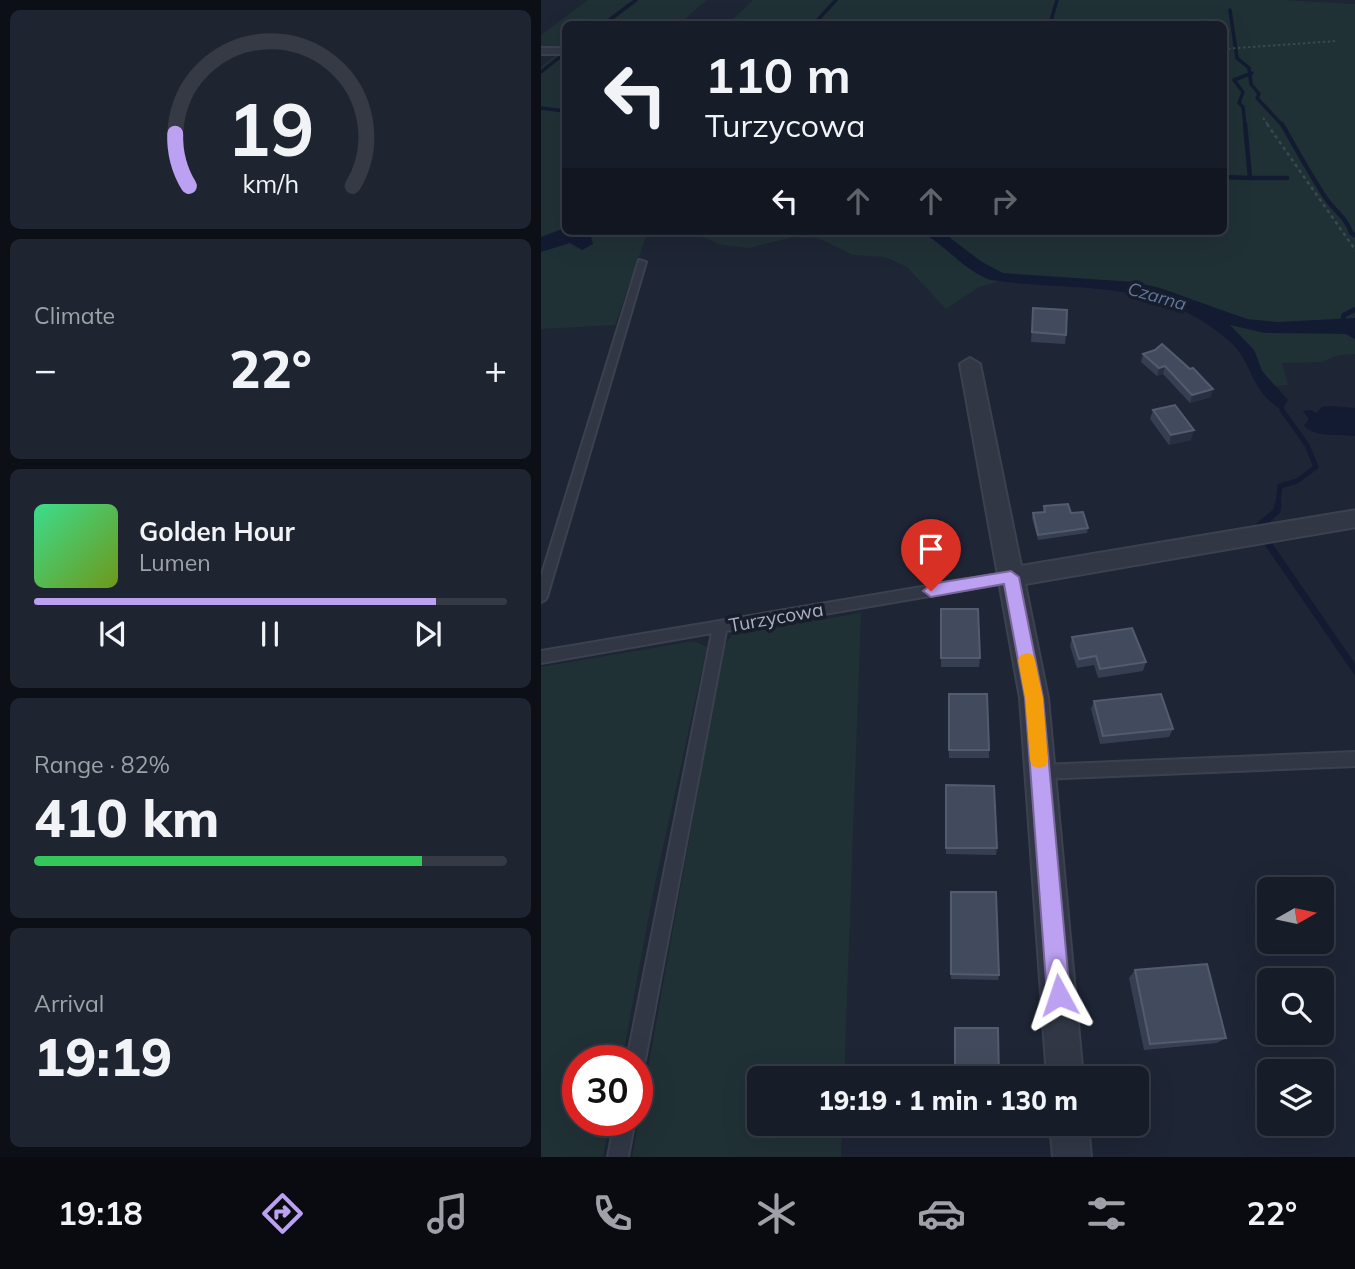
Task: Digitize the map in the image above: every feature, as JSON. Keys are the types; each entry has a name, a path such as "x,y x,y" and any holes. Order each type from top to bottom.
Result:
{"street":[{"path":"541,51 562,51"},
{"path":"970,364 1034,698 1064,1066"},
{"path":"1011,577 1355,518"},
{"path":"1070,1136 1072,1157"}],"lane":[{"path":"541,597 643,262"},
{"name":"Turzycowa","path":"541,657 1011,577"},
{"path":"640,1045 720,627"},
{"path":"1040,772 1355,759"},
{"path":"618,1157 622,1136"}],"path":[{"path":"1227,49 1337,41"},
{"path":"1263,118 1355,251"}],"shaded area":[{"path":"588,0 707,0 682,21 562,21 562,48 541,48 541,35"},
{"path":"753,0 1282,0 1355,4 1355,354 1339,355 1321,362 1282,363 1288,385 1273,386 1262,371 1254,350 1229,325 1131,286 1005,280 979,287 946,309 907,267 885,257 853,255 820,239 794,237 749,248 722,245 697,235 1227,235 1227,21 731,21"},
{"path":"557,54 562,55 562,235 647,235 615,325 541,329 541,67"},
{"path":"861,613 844,1066 747,1066 747,1136 842,1136 841,1157 632,1157 636,1136 653,1136 652,1045 724,646 732,635"},
{"path":"694,641 707,647 654,888 625,1045 562,1045 562,1136 607,1136 603,1157 541,1157 541,667"}],"water":[{"path":"562,229 562,235 595,235 591,237 593,244 582,250 570,243 541,252 541,237"},
{"path":"925,235 946,235 982,262 1003,273 1135,282 1160,288 1247,319 1277,322 1355,318 1355,334 1265,333 1230,325 1254,350 1262,371 1288,400 1282,410 1263,394 1242,357 1228,340 1200,320 1172,305 1115,291 990,280 971,270"},
{"path":"1322,407 1355,408 1355,436 1321,434 1304,426 1309,419 1303,411 1311,410 1316,413"}],"building":[{"path":"1033,308 1067,310 1066,335 1032,332"},
{"path":"1162,344 1190,369 1193,368 1213,389 1192,395 1165,366 1159,368 1143,354"},
{"path":"1175,405 1194,430 1171,435 1153,410"},
{"path":"1068,504 1071,513 1083,512 1088,528 1038,535 1033,513 1045,512 1044,506"},
{"path":"941,609 978,609 980,658 941,658"},
{"path":"1132,628 1146,662 1100,669 1096,656 1079,659 1072,637"},
{"path":"949,694 987,694 989,750 949,750"},
{"path":"1161,694 1173,729 1103,736 1094,701"},
{"path":"946,785 994,786 997,848 946,848"},
{"path":"951,892 996,892 999,975 951,974"},
{"path":"1207,964 1226,1038 1150,1044 1135,970"},
{"path":"955,1028 998,1028 999,1066 955,1066"}],"waterway":[{"path":"608,21 636,0"},
{"path":"817,21 836,0"},
{"path":"1051,21 1057,0"},
{"path":"1230,10 1237,58 1249,68 1250,74"},
{"path":"541,72 562,55"},
{"path":"1245,126 1243,107 1239,103 1243,92 1234,80 1250,74"},
{"path":"1250,74 1251,84 1259,94 1257,98 1283,126"},
{"path":"541,108 562,111"},
{"path":"1245,124 1250,178"},
{"path":"1282,124 1325,197 1356,236"},
{"path":"1227,177 1250,178"},
{"path":"1250,178 1287,178"},
{"name":"Czarna","path":"1356,309 1344,315 1341,328 1356,337"},
{"path":"1278,505 1280,486 1297,481 1316,467 1307,445 1282,410"},
{"path":"1262,529 1260,525 1277,511 1278,504"},
{"path":"1267,542 1356,671"}],"slow traffic":[{"path":"1027,660 1034,698 1039,760"}],"route":[{"path":"931,591 1011,577 1034,698 1059,995"}]}
